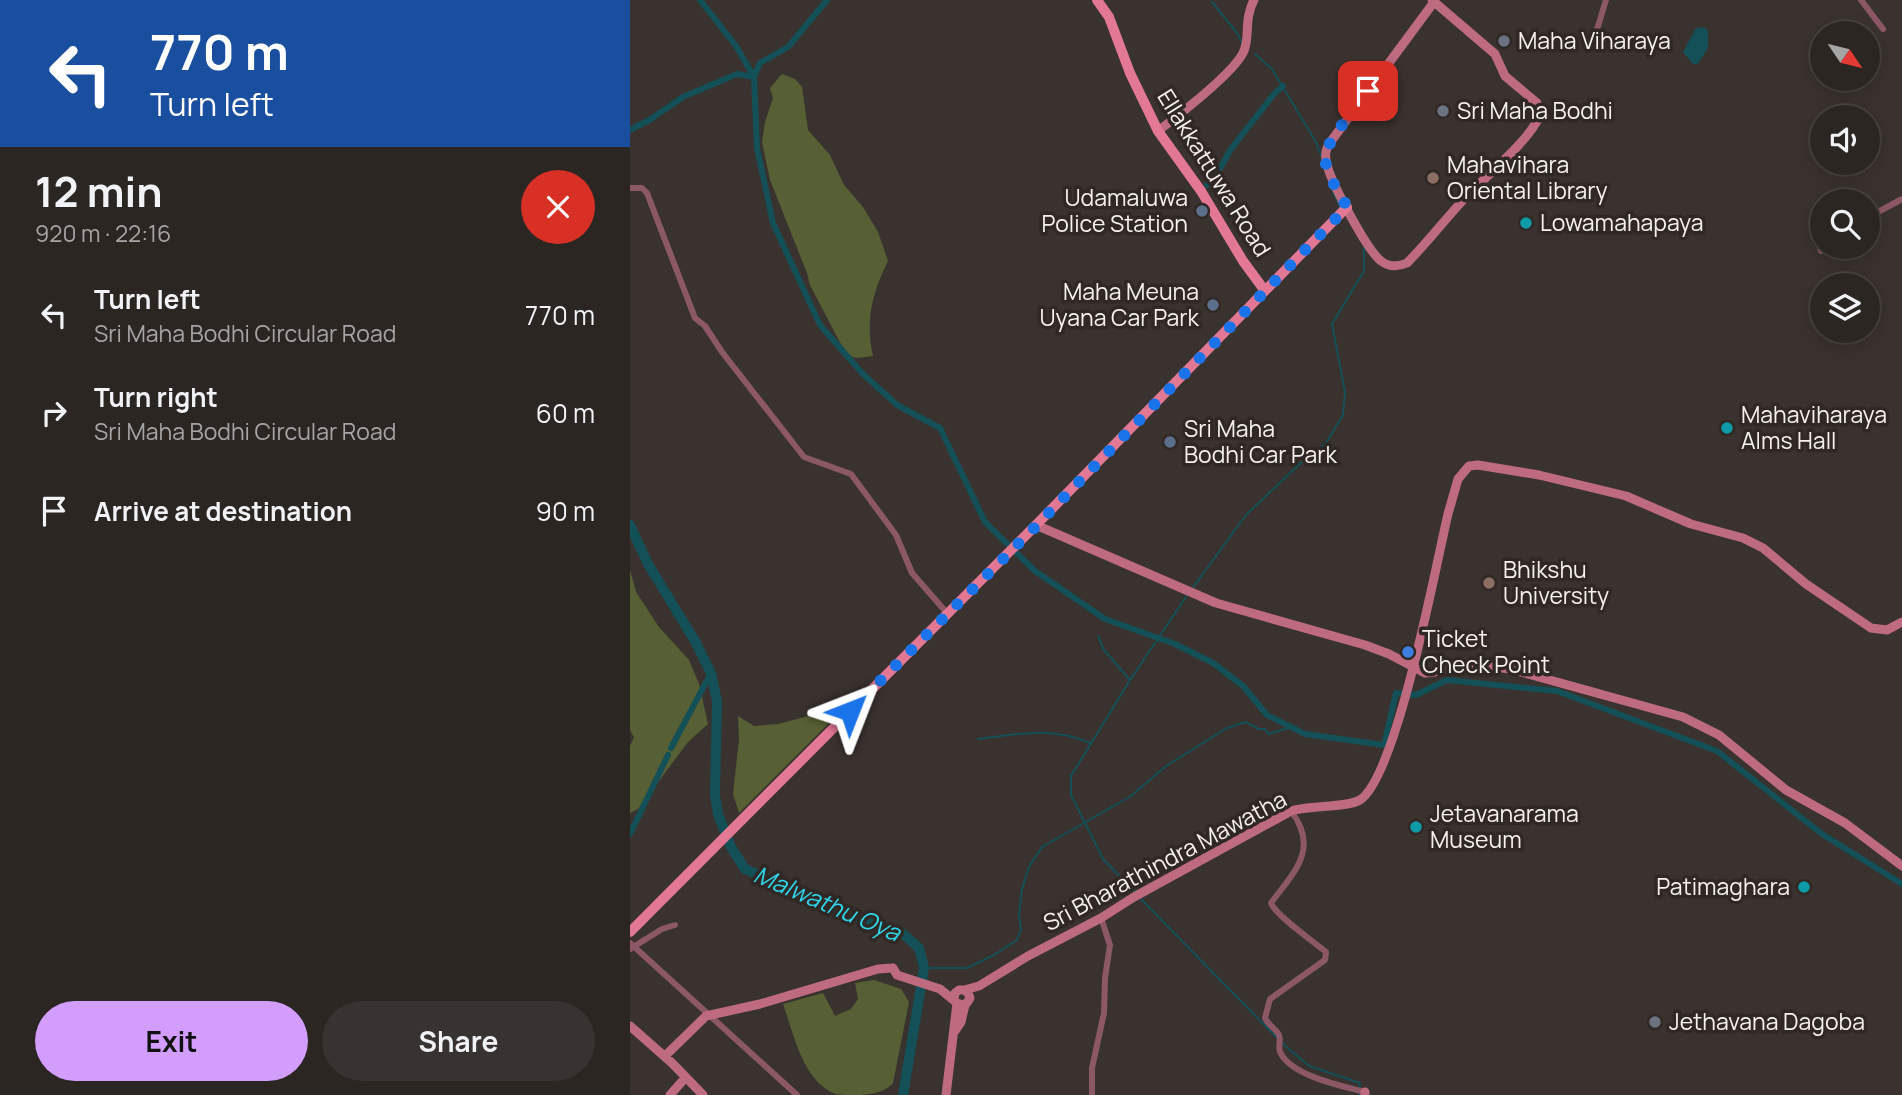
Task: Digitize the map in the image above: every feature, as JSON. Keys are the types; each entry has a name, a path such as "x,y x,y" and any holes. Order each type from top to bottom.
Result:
{"main road":[{"name":"Ellakkattuwa Road","path":"1097,0 1109,17 1130,73 1158,131 1201,191 1243,261 1265,291"},
{"path":"1158,131 1233,65 1245,46 1246,21 1254,0"},
{"path":"1435,3 1495,54 1505,76 1537,103 1539,119 1407,263 1401,266 1389,265 1378,258 1347,207 1328,168 1326,150 1435,3"},
{"path":"630,932 1037,525 1347,207"},
{"name":"Sri Bharathindra Mawatha","path":"961,998 1028,956 1291,811 1354,803 1368,793 1386,758 1404,698 1455,490 1462,473 1473,465 1539,475 1626,496 1691,524 1743,538 1763,548 1800,579 1871,628 1887,630 1902,622"},
{"path":"1037,525 1196,596 1389,654 1411,672 1429,673 1466,663 1510,669 1611,695 1693,721 1727,741 1786,790 1845,823 1902,866"},
{"path":"665,1056 698,1022 710,1014 769,1002 878,969 893,968 897,975 961,998 961,1022 955,1031 949,1057 946,1095"},
{"path":"630,1026 665,1056 703,1095"},
{"path":"670,1095 686,1077"}],"street":[{"path":"1591,46 1606,0"},
{"path":"1861,0 1883,29"},
{"path":"630,188 642,188 647,192 695,318 705,326 722,352 804,457 851,474 895,535 912,573 947,613"},
{"path":"1880,211 1902,199"},
{"path":"1291,811 1303,831 1305,844 1301,863 1271,903 1280,916 1293,923 1326,952 1325,960 1270,999 1265,1018 1279,1035 1279,1050 1286,1060 1319,1079 1365,1094"},
{"path":"1092,1095 1092,1068 1104,1013 1110,945 1101,918"},
{"path":"675,925 662,929 632,946 797,1095"}],"green space":[{"path":"782,74 795,79 802,87 808,130 830,155 844,185 863,207 878,232 888,261 878,284 870,319 873,356 847,356 810,285 770,180 762,142 773,98 770,88"},
{"path":"630,570 636,592 659,627 689,660 699,684 708,724 688,742 638,809 630,813 630,746 634,737 630,730"},
{"path":"835,709 840,712 739,813 733,794 739,740 738,716 754,726 778,724"},
{"path":"874,980 901,989 909,1002 893,1083 886,1089 871,1094 835,1094 814,1078 807,1067 783,1004 823,993 835,1016 851,1009 858,999 855,983"}],"water":[{"path":"1704,27 1708,31 1708,48 1698,64 1693,64 1683,52 1696,28"}],"waterway":[{"path":"700,0 736,46 754,77 757,148 773,223 820,325 863,374 897,405 940,428 985,522 1035,571 1105,619 1175,644 1213,663 1243,686 1267,715 1305,734 1384,745 1396,693 1416,695 1447,680 1557,691 1717,751 1822,834 1902,884"},
{"path":"630,130 683,97 737,74 754,77 760,63 788,47 827,0"},
{"path":"1212,2 1242,43"},
{"path":"1255,54 1272,69 1316,142 1322,158"},
{"path":"1207,185 1213,181 1231,149 1283,86"},
{"path":"1331,187 1340,207"},
{"path":"1191,590 1246,515 1326,443 1343,415 1345,392 1332,324 1364,271 1364,247"},
{"name":"Malwathu Oya","path":"630,525 648,564 695,641 711,673 717,701 715,795 718,814 731,847 745,869 773,881 801,898 902,933 919,948 924,968 903,1095"},
{"path":"1134,891 1103,859 1071,795 1071,776 1130,680 1188,594"},
{"path":"1098,636 1104,650 1129,679"},
{"path":"671,748 711,673"},
{"path":"924,968 967,968 1017,940 1021,929 1019,914 1022,889 1029,867 1042,847 1131,796 1166,766 1227,728 1246,722 1265,729 1268,734 1292,727"},
{"path":"978,739 1048,733 1090,743"},
{"path":"630,834 668,755"},
{"path":"1140,898 1278,1039"},
{"path":"1282,1043 1309,1066 1360,1083 1359,1095"}],"place":[{"name":"Maha Viharaya","path":"1504,41"},
{"name":"Sri Maha Bodhi","path":"1443,111"},
{"name":"Mahavihara Oriental Library","path":"1433,178"},
{"name":"Udamaluwa Police Station","path":"1202,211"},
{"name":"Lowamahapaya","path":"1526,223"},
{"name":"Maha Meuna Uyana Car Park","path":"1213,305"},
{"name":"Mahaviharaya Alms Hall","path":"1727,428"},
{"name":"Sri Maha Bodhi Car Park","path":"1170,442"},
{"name":"Bhikshu University","path":"1489,583"},
{"name":"Ticket Check Point","path":"1408,652"},
{"name":"Jetavanarama Museum","path":"1416,827"},
{"name":"Patimaghara","path":"1804,887"},
{"name":"Jethavana Dagoba","path":"1655,1022"}],"route":[{"path":"850,711 1037,525 1347,207 1328,168 1326,150 1368,91"}]}
